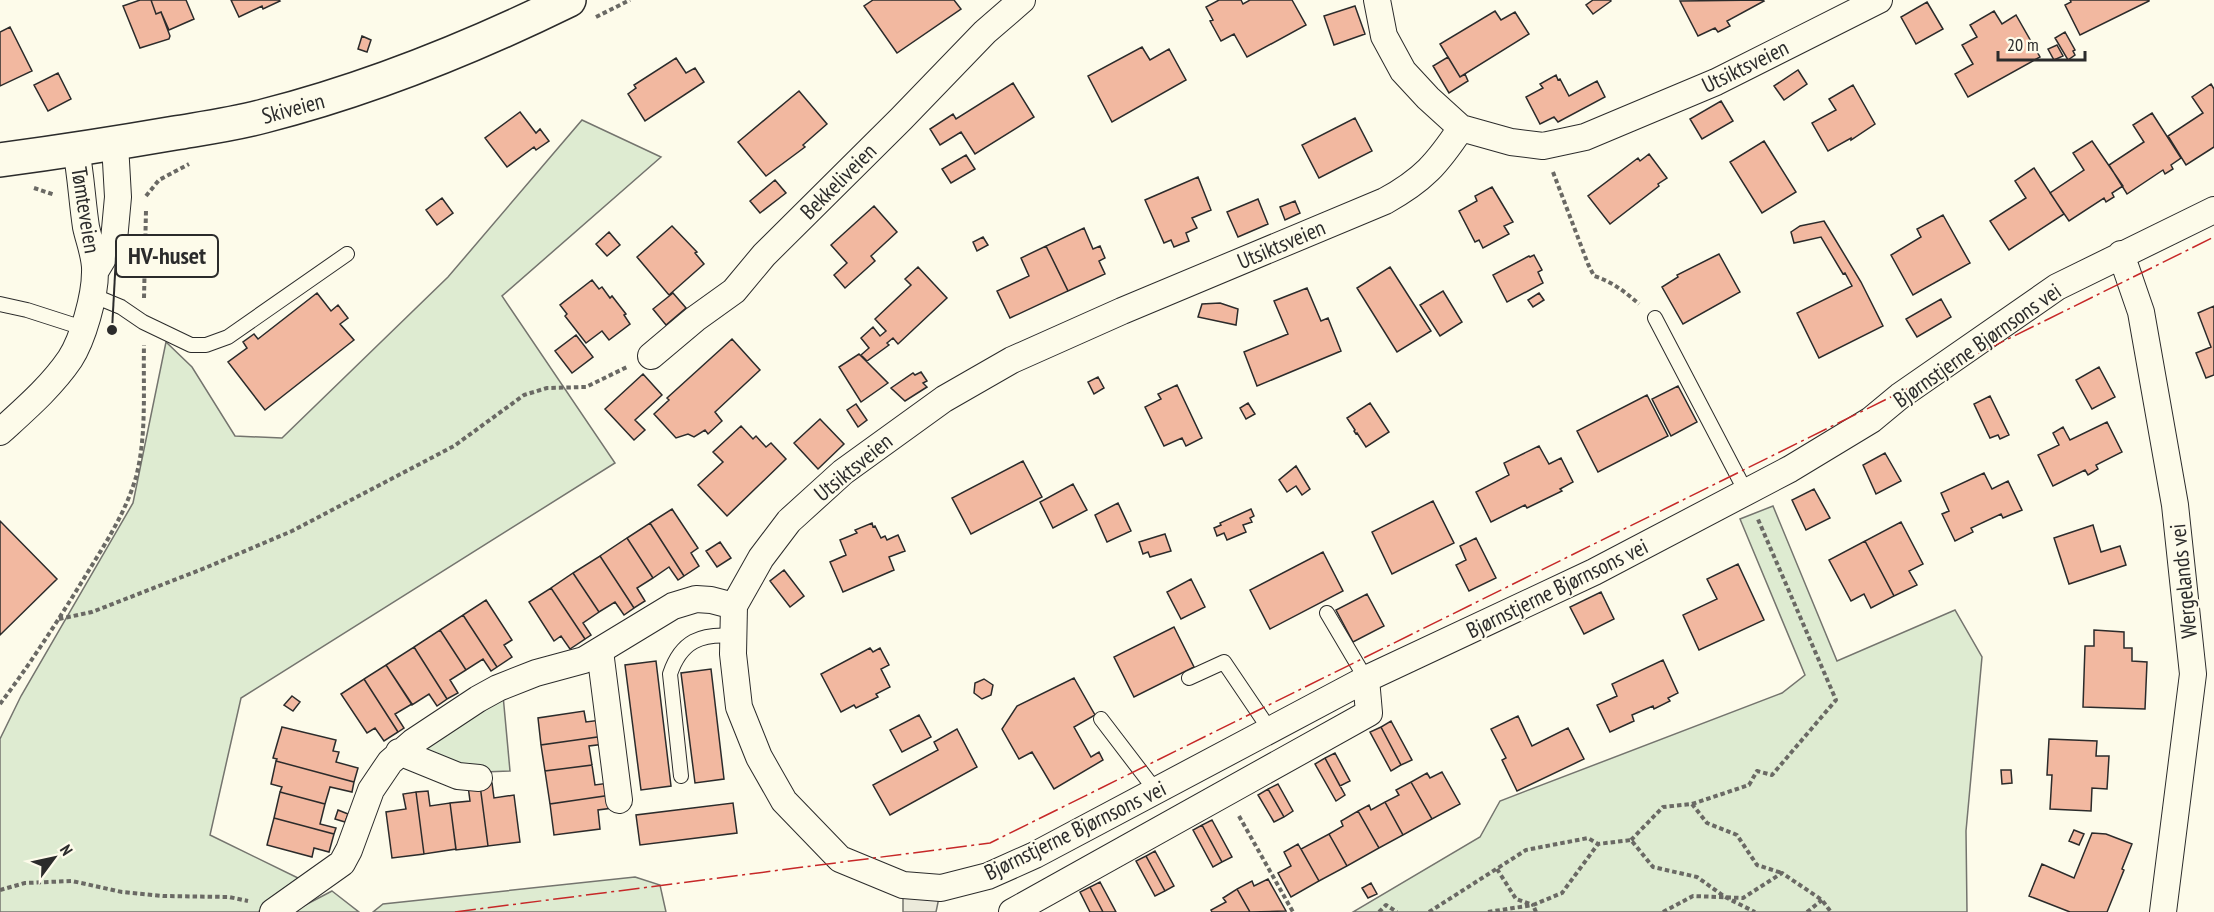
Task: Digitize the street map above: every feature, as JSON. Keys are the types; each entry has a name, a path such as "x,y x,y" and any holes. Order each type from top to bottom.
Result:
{"main road":[{"name":"Skiveien","path":"0,160 116,144 262,117 347,93 582,9"}],"street":[{"name":"Bekkeliveien","path":"651,356 695,319 734,291 764,255 985,32 1022,0"},
{"path":"1377,0 1384,36 1403,71 1461,128"},
{"name":"Utsiktsveien","path":"734,606 762,558 789,521 843,472 944,399 1012,360 1385,201 1410,188 1438,161 1461,128 1511,142 1543,146 1585,137 1716,82 1879,0"},
{"name":"Tømteveien","path":"0,432 55,378 80,340 94,283 114,240 118,196 116,144"},
{"name":"Tømteveien","path":"76,150 94,283"},
{"name":"Bjørnstjerne Bjørnsons vei","path":"734,606 733,654 739,707 759,757 784,801 840,860 903,885 941,888 988,876 1035,855 1366,679 1594,572 1790,469 1871,420 1900,396 2057,287 2214,210"},
{"name":"Wergelands vei","path":"2121,254 2141,312 2204,669 2163,912"},
{"path":"263,908 342,863 371,790 390,762 399,752 478,699 498,688 536,673 584,660 673,606 686,601 711,600 734,606"},
{"path":"600,651 619,800"},
{"name":"Bjørnstjerne Bjørnsons vei","path":"1012,912 1369,713 1366,679"},
{"path":"399,752 458,776 479,778"}],"lane":[{"path":"94,283 120,307 143,322 191,345 206,345 228,338 347,254"},
{"path":"0,304 83,328"},
{"path":"1655,318 1746,492"},
{"path":"1327,612 1366,679"},
{"path":"681,776 670,674 674,662 681,651 693,641 718,634 734,636"},
{"path":"1189,678 1224,662 1270,730"},
{"path":"1101,719 1155,791"}],"path":[{"path":"582,9 630,0"},
{"path":"1543,146 1594,276 1621,288 1655,318"},
{"path":"0,705 58,620 117,523 136,477 142,424 146,196 159,180 194,161"},
{"path":"25,187 56,195"},
{"path":"58,620 92,612 206,568 292,531 454,446 524,395 547,388 586,387 651,356"},
{"path":"1429,912 1526,850 1588,838 1598,844 1631,840 1663,807 1692,804 1749,785 1757,771 1772,775 1836,700 1746,492"},
{"path":"1692,804 1707,823 1737,835 1757,865 1782,873 1822,900 1831,912"},
{"path":"1253,839 1293,912"},
{"path":"1631,840 1653,867 1697,877 1725,897 1755,912"},
{"path":"1488,912 1533,905 1562,893 1598,844"},
{"path":"1497,869 1516,899 1533,905 1536,912"},
{"path":"1663,912 1694,896 1743,898 1782,873"},
{"path":"0,890 24,883 72,881 122,892 163,896 229,897 243,899 263,908"},
{"path":"1807,912 1822,900"},
{"path":"1379,912 1386,905 1397,912"}],"green space":[{"path":"582,120 661,157 502,296 615,463 241,698 210,835 298,878 258,912 0,912 0,739 21,696 133,503 166,342 192,367 235,436 282,438 448,277"},
{"path":"1773,506 1837,661 1955,610 1982,657 1966,831 1967,912 1353,912 1480,837 1500,801 1782,693 1805,675 1740,519"},
{"path":"503,695 510,771 483,772 448,766 419,744"},
{"path":"635,877 660,885 666,912 373,912 383,904"},
{"path":"332,891 359,912 292,912"}],"shaded area":[{"path":"903,885 941,888 936,912 903,912"}],"building":[{"path":"140,0 151,0 156,14 161,12 170,36 169,39 140,48 123,6"},
{"path":"151,0 186,0 194,19 169,30 161,12 156,14"},
{"path":"231,0 280,1 263,9 262,6 239,17"},
{"path":"873,0 954,0 961,9 897,53 864,6"},
{"path":"1219,0 1241,0 1243,4 1250,0 1292,0 1306,25 1247,57 1234,34 1221,41 1210,21 1213,20 1206,7"},
{"path":"1593,0 1611,1 1593,14 1586,5"},
{"path":"1763,0 1727,21 1730,26 1718,32 1715,28 1698,36 1680,1"},
{"path":"2070,0 2149,1 2080,35 2065,5 2071,2"},
{"path":"1927,2 1943,29 1916,44 1901,17"},
{"path":"1355,6 1365,34 1334,45 1324,16"},
{"path":"1495,11 1501,20 1515,12 1529,34 1460,77 1440,44"},
{"path":"1994,11 2002,24 2016,15 2040,57 1968,97 1955,74 1973,64 1962,45 1977,37 1970,25"},
{"path":"10,27 32,71 0,86 0,32"},
{"path":"2065,32 2075,50 2073,51 2075,55 2068,60 2055,38"},
{"path":"362,36 371,40 367,52 358,49"},
{"path":"2057,45 2063,56 2054,60 2048,49"},
{"path":"1142,47 1150,60 1169,49 1186,80 1112,122 1088,76"},
{"path":"1448,57 1460,77 1465,74 1468,81 1449,93 1433,66"},
{"path":"676,58 686,73 695,68 704,82 645,121 628,94 636,88 634,85"},
{"path":"1798,70 1807,84 1784,100 1774,86"},
{"path":"58,73 71,99 48,111 34,85"},
{"path":"1556,75 1569,96 1597,81 1605,97 1558,122 1554,117 1540,124 1526,97 1543,88 1540,84"},
{"path":"1013,83 1034,117 975,154 961,132 940,145 930,129 953,114 956,119"},
{"path":"2211,84 2214,89 2214,147 2186,165 2168,136 2203,113 2192,97"},
{"path":"1853,85 1875,124 1851,140 1851,138 1828,151 1812,123 1836,110 1829,99"},
{"path":"799,91 827,124 803,145 805,147 766,176 738,142"},
{"path":"1721,101 1733,121 1702,139 1690,119"},
{"path":"520,112 536,133 540,129 549,141 536,150 534,147 507,167 485,138"},
{"path":"2152,113 2181,158 2171,165 2173,169 2165,174 2163,170 2127,194 2109,165 2144,142 2133,125"},
{"path":"1355,118 1372,151 1319,178 1302,145"},
{"path":"1764,141 1796,192 1762,213 1730,162"},
{"path":"2092,141 2123,186 2112,193 2114,197 2106,202 2104,198 2069,221 2050,193 2084,170 2073,153"},
{"path":"1649,154 1667,178 1610,224 1588,196 1638,158 1640,161"},
{"path":"966,155 975,169 951,183 942,169"},
{"path":"2034,168 2064,214 2009,250 1990,221 2026,198 2015,181"},
{"path":"1198,177 1211,210 1192,218 1197,228 1186,233 1189,241 1174,247 1171,240 1164,243 1145,200"},
{"path":"775,180 786,193 760,213 750,201"},
{"path":"1492,187 1513,222 1504,226 1509,234 1483,248 1479,240 1475,242 1459,211 1477,201 1475,196"},
{"path":"442,198 453,213 437,225 426,210"},
{"path":"1258,199 1268,224 1238,237 1227,212"},
{"path":"1295,201 1300,213 1285,220 1280,207"},
{"path":"874,206 897,232 871,256 875,261 845,288 834,275 847,263 831,245"},
{"path":"1943,215 1970,263 1913,295 1891,255 1921,237 1917,229"},
{"path":"1824,221 1861,282 1883,326 1819,358 1797,313 1852,286 1821,237 1794,243 1791,232 1800,226"},
{"path":"672,226 697,252 695,253 704,264 669,295 637,257"},
{"path":"1084,228 1093,249 1100,246 1105,258 1099,261 1105,274 1068,291 1046,246"},
{"path":"609,232 620,245 607,256 596,244"},
{"path":"983,237 988,245 977,251 973,242"},
{"path":"1046,246 1068,291 1010,318 997,291 1029,276 1021,258"},
{"path":"1719,254 1740,292 1683,324 1662,287 1678,277 1677,275"},
{"path":"1534,255 1542,270 1538,272 1543,283 1507,302 1493,275"},
{"path":"918,267 947,298 898,344 893,338 887,343 889,345 867,361 861,355 869,348 861,338 873,327 880,336 886,331 875,319 911,285 905,279"},
{"path":"1390,267 1431,331 1397,352 1357,288"},
{"path":"592,280 599,289 602,287 610,298 612,296 626,314 624,315 630,324 609,340 602,331 586,343 565,316 567,314 560,305"},
{"path":"1307,288 1321,321 1328,318 1341,351 1257,386 1244,352 1288,334 1274,301"},
{"path":"1443,291 1462,322 1440,336 1420,305"},
{"path":"317,293 331,311 338,305 348,318 340,324 354,340 265,410 228,362 247,348 243,342 254,334 258,339"},
{"path":"673,293 686,308 666,325 653,309"},
{"path":"1539,293 1544,300 1533,307 1528,300"},
{"path":"1941,299 1951,317 1917,337 1906,319"},
{"path":"1220,303 1238,309 1236,325 1198,317 1202,304"},
{"path":"2214,306 2214,375 2206,378 2196,353 2211,347 2198,313"},
{"path":"576,335 593,357 572,373 555,351"},
{"path":"732,339 760,370 715,412 722,421 708,434 705,430 694,437 688,434 676,438 654,414 669,400 667,398"},
{"path":"859,354 888,383 861,402 839,367"},
{"path":"2099,367 2115,397 2092,409 2076,380"},
{"path":"921,372 927,381 923,383 927,387 905,401 891,388 913,373 915,375"},
{"path":"643,374 662,395 635,420 645,430 634,440 605,409"},
{"path":"1098,377 1104,388 1094,394 1088,382"},
{"path":"1177,385 1202,438 1186,446 1182,438 1164,446 1145,407 1161,399 1158,394"},
{"path":"1678,386 1697,422 1671,436 1652,399"},
{"path":"1647,395 1668,436 1598,472 1577,431"},
{"path":"1990,396 2009,435 2000,439 1998,435 1990,438 1974,404"},
{"path":"1248,403 1255,414 1246,419 1240,408"},
{"path":"1370,403 1389,432 1366,447 1347,418"},
{"path":"856,404 867,420 858,427 847,410"},
{"path":"820,419 844,444 818,469 794,443"},
{"path":"2107,422 2122,452 2096,465 2098,469 2088,475 2085,470 2053,486 2038,455 2059,445 2053,433 2063,427 2070,440"},
{"path":"741,426 753,439 756,436 766,447 771,443 786,459 727,516 698,485 723,462 713,452"},
{"path":"1539,446 1549,464 1561,458 1573,482 1560,489 1562,491 1527,508 1525,505 1491,522 1476,492 1509,475 1504,463"},
{"path":"1885,453 1901,481 1876,494 1863,465"},
{"path":"1023,461 1042,497 971,534 952,498"},
{"path":"1296,466 1310,489 1302,495 1296,486 1287,492 1279,480"},
{"path":"1984,473 1992,489 2008,481 2022,510 2003,518 2001,514 1971,528 1973,532 1955,541 1942,514 1949,511 1941,493"},
{"path":"1073,484 1087,510 1053,528 1040,502"},
{"path":"1814,489 1830,518 1806,530 1792,500"},
{"path":"1433,501 1454,543 1392,574 1372,532"},
{"path":"1118,503 1131,531 1107,542 1095,515"},
{"path":"672,509 698,548 691,553 699,566 684,576 650,523"},
{"path":"1251,509 1254,516 1250,518 1252,522 1243,525 1246,532 1227,540 1224,533 1217,536 1214,528 1221,525 1220,523"},
{"path":"0,521 57,579 0,635"},
{"path":"1901,522 1923,564 1909,571 1917,585 1894,596 1865,541"},
{"path":"650,523 684,576 678,580 669,567 653,578 627,538"},
{"path":"872,523 881,538 885,536 887,540 898,535 905,551 889,557 894,570 843,592 830,562 846,555 840,540"},
{"path":"2093,525 2101,552 2120,546 2126,565 2069,584 2054,538"},
{"path":"1165,534 1171,551 1150,557 1148,552 1143,554 1139,542"},
{"path":"627,538 653,578 637,588 645,601 634,608 600,556"},
{"path":"1476,538 1496,578 1469,591 1456,565 1466,560 1460,546"},
{"path":"1865,541 1894,596 1871,608 1864,594 1851,601 1829,560"},
{"path":"720,542 731,558 717,567 706,551"},
{"path":"1323,552 1343,591 1270,629 1250,590"},
{"path":"600,556 634,608 624,615 615,602 599,612 573,573"},
{"path":"1738,564 1764,620 1699,650 1683,615 1717,599 1707,579"},
{"path":"784,570 804,596 790,607 770,581"},
{"path":"573,573 599,612 583,623 591,635 585,639 551,588"},
{"path":"1191,579 1205,607 1181,619 1167,592"},
{"path":"551,588 585,639 570,649 561,636 554,641 529,602"},
{"path":"1601,592 1614,619 1584,634 1570,607"},
{"path":"1367,594 1384,626 1353,642 1336,610"},
{"path":"486,600 512,640 504,645 512,657 497,667 463,615"},
{"path":"463,615 497,667 491,671 483,659 466,670 440,630"},
{"path":"1174,627 1194,667 1134,697 1114,657"},
{"path":"440,630 466,670 450,680 458,693 447,699 414,647"},
{"path":"2094,630 2124,632 2124,648 2132,648 2132,661 2147,662 2145,709 2083,707 2085,646 2094,646"},
{"path":"414,647 447,699 437,706 429,694 412,705 386,665"},
{"path":"870,648 873,652 880,648 889,665 881,669 890,687 876,694 878,697 856,708 854,705 841,712 821,674"},
{"path":"1663,660 1678,693 1668,698 1670,701 1654,709 1653,706 1632,715 1634,721 1610,732 1597,705 1617,696 1612,684"},
{"path":"656,661 671,786 641,790 625,665"},
{"path":"386,665 412,704 395,714 404,728 398,732 364,679"},
{"path":"711,669 724,779 695,783 681,673"},
{"path":"1074,678 1095,715 1074,727 1091,757 1099,752 1103,760 1054,789 1032,752 1019,759 1002,729 1017,706"},
{"path":"364,679 398,732 384,741 375,728 367,733 341,694"},
{"path":"984,679 993,685 991,695 982,699 974,693 975,683"},
{"path":"292,696 300,702 293,711 284,705"},
{"path":"584,711 586,722 601,720 604,736 541,745 538,718"},
{"path":"919,715 931,737 902,752 890,730"},
{"path":"1518,716 1532,746 1568,728 1584,759 1517,791 1502,760 1506,758 1491,729"},
{"path":"1391,721 1412,760 1401,765 1381,727"},
{"path":"282,727 336,740 333,751 339,752 336,762 358,768 354,782 276,761 277,759 273,758"},
{"path":"1381,727 1401,765 1391,771 1370,732"},
{"path":"957,729 977,767 890,815 873,785 938,750 934,742"},
{"path":"604,736 605,744 589,746 592,765 545,771 541,745"},
{"path":"2049,739 2097,741 2096,756 2109,756 2107,789 2092,788 2091,811 2050,809 2052,775 2047,775"},
{"path":"1335,753 1350,781 1340,786 1325,758"},
{"path":"1325,758 1345,795 1336,801 1315,764"},
{"path":"276,761 354,782 352,792 330,787 325,804 280,792 282,787 271,784"},
{"path":"592,765 595,785 609,783 611,795 550,804 545,771"},
{"path":"2001,770 2011,770 2012,783 2002,784"},
{"path":"1442,772 1460,804 1432,819 1411,782 1427,773 1430,778"},
{"path":"1411,782 1432,819 1403,835 1385,802 1399,795 1396,790"},
{"path":"492,783 494,798 514,795 520,842 488,846 480,785"},
{"path":"1278,784 1293,811 1284,817 1268,789"},
{"path":"480,785 488,846 456,850 450,803 470,801 468,786"},
{"path":"1268,789 1284,817 1274,822 1258,795"},
{"path":"428,791 430,806 450,803 456,849 424,854 416,792"},
{"path":"280,792 325,804 320,824 336,828 334,834 274,818"},
{"path":"416,792 424,854 392,858 386,812 406,809 403,794"},
{"path":"611,795 613,808 598,810 600,829 554,835 550,804"},
{"path":"1385,802 1403,835 1379,848 1358,811 1369,805 1371,810"},
{"path":"733,803 737,833 640,845 636,815"},
{"path":"338,810 348,814 345,822 335,819"},
{"path":"1358,811 1379,848 1347,866 1329,834 1343,826 1341,821"},
{"path":"274,818 334,834 329,852 314,848 312,857 267,845"},
{"path":"1212,820 1232,857 1222,862 1202,825"},
{"path":"1202,825 1222,862 1213,867 1193,830"},
{"path":"2074,830 2084,834 2079,845 2069,841"},
{"path":"2092,833 2106,834 2132,844 2107,912 2070,912 2029,896 2042,864 2074,878"},
{"path":"1329,834 1347,866 1319,881 1301,849"},
{"path":"1298,844 1319,881 1291,897 1278,873 1291,866 1284,852"},
{"path":"1155,851 1174,886 1165,891 1146,856"},
{"path":"1146,856 1165,891 1155,896 1136,861"},
{"path":"1268,879 1286,911 1250,912 1237,889 1252,881 1254,886"},
{"path":"1100,882 1116,912 1103,912 1090,887"},
{"path":"1371,883 1377,894 1368,898 1362,888"},
{"path":"1090,887 1103,912 1090,912 1080,892"},
{"path":"1237,889 1250,912 1212,912 1211,910 1226,902 1223,898"}],"power":[{"path":"455,912 990,843 2214,237"}],"place":[{"name":"HV-huset","path":"112,330"}]}
